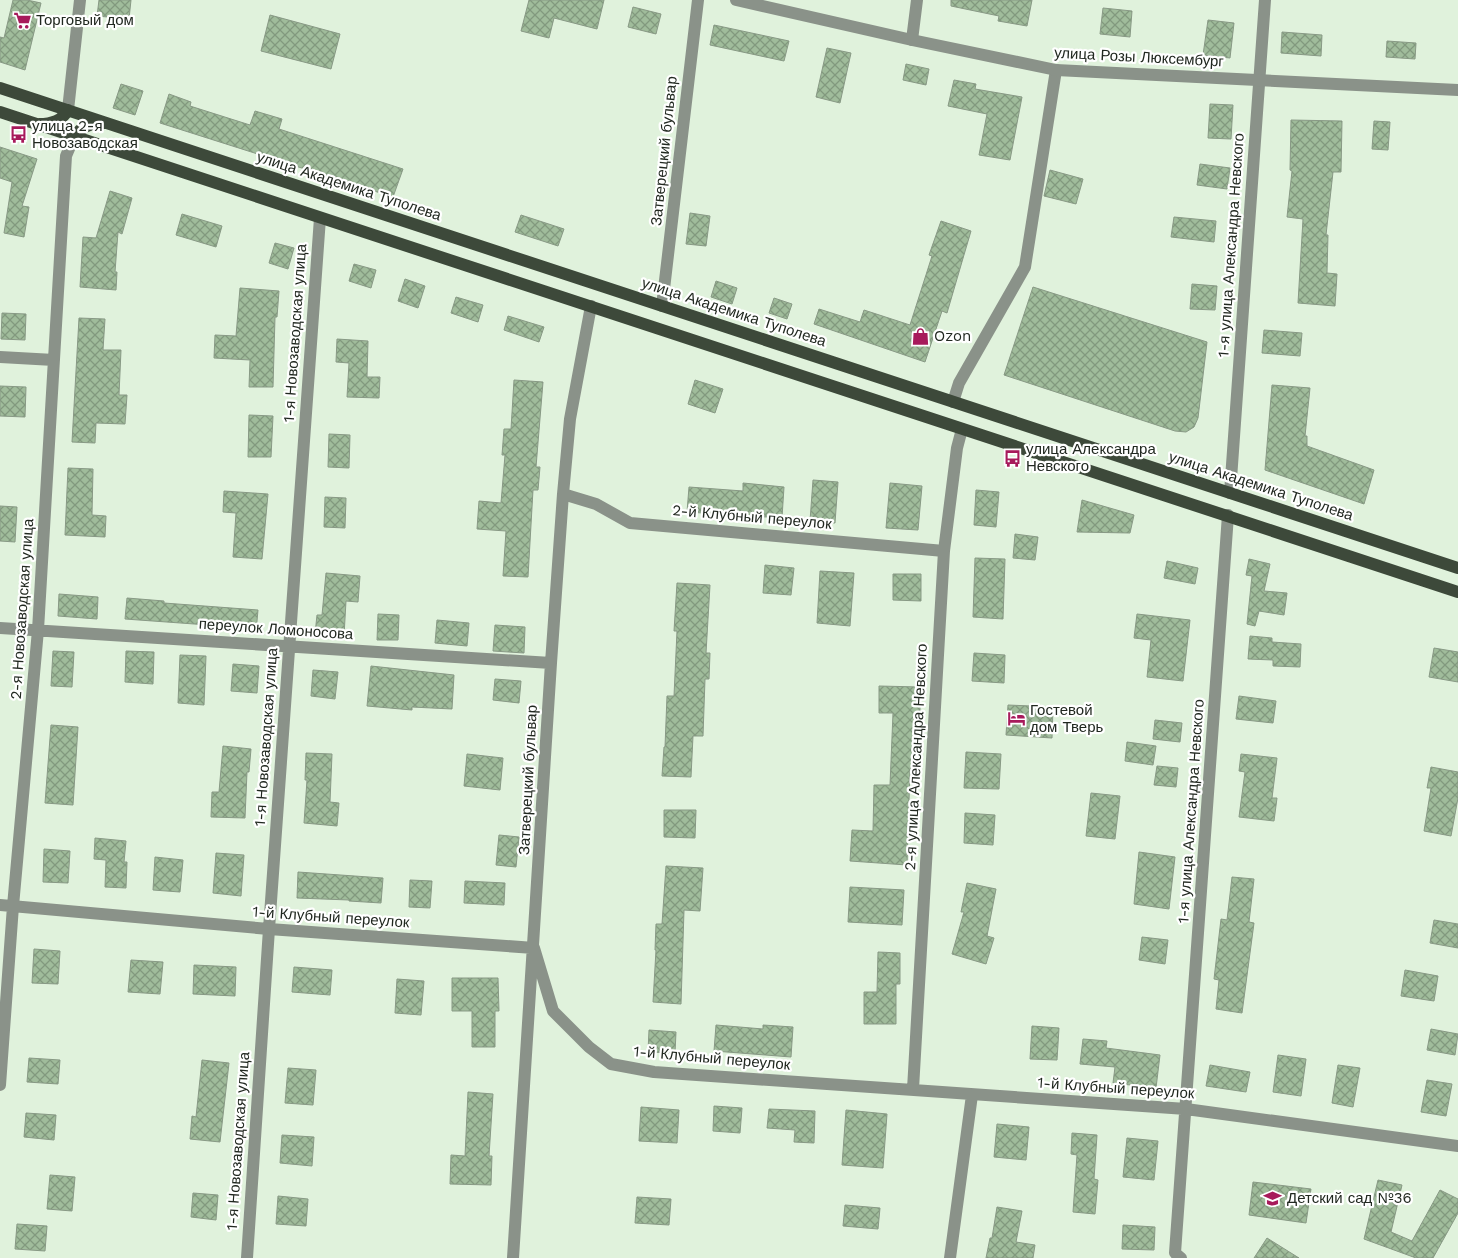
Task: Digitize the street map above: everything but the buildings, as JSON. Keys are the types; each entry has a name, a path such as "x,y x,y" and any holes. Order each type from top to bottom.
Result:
{"main road":[{"name":"улица Академика Туполева","path":"0,88 1458,568"},
{"path":"36,124 49,124 65,116 68,110"},
{"path":"0,112 1458,592"},
{"path":"74,136 78,131 94,123 107,123"},
{"path":"591,306 603,296 612,293 623,293"},
{"path":"1201,506 1218,504 1230,493"}],"street":[{"path":"68,110 80,0"},
{"name":"Затверецкий бульвар","path":"662,306 698,0"},
{"name":"улица Розы Люксембург","path":"736,0 1056,70 1458,90"},
{"path":"912,40 917,0"},
{"name":"1-я улица Александра Невского","path":"1230,493 1265,0"},
{"path":"953,402 959,383 1025,267 1056,70"},
{"name":"2-я Новозаводская улица","path":"0,1086 13,906 38,630 66,156 74,136"},
{"name":"1-я Новозаводская улица","path":"247,1258 320,218"},
{"name":"Затверецкий бульвар","path":"513,1258 563,494 570,418 591,306"},
{"path":"0,357 54,360"},
{"name":"2-я улица Александра Невского","path":"913,1089 944,551 957,448 962,429"},
{"name":"2-й Клубный переулок","path":"563,494 596,504 630,523 944,551"},
{"name":"1-я улица Александра Невского","path":"1181,1258 1176,1253 1228,515"},
{"name":"переулок Ломоносова","path":"0,628 551,663"},
{"name":"1-й Клубный переулок","path":"0,905 269,929 534,948 554,1011 589,1046 611,1064 654,1072 1186,1109 1458,1146"},
{"path":"950,1258 972,1095"}],"place":[{"name":"Торговый дом","path":"22,20"},
{"name":"улица 2-я Новозаводская","path":"18,135"},
{"name":"Ozon","path":"920,336"},
{"name":"улица Александра Невского","path":"1012,458"},
{"name":"Гостевой дом Тверь","path":"1016,719"},
{"name":"Детский сад №36","path":"1273,1198"}]}
